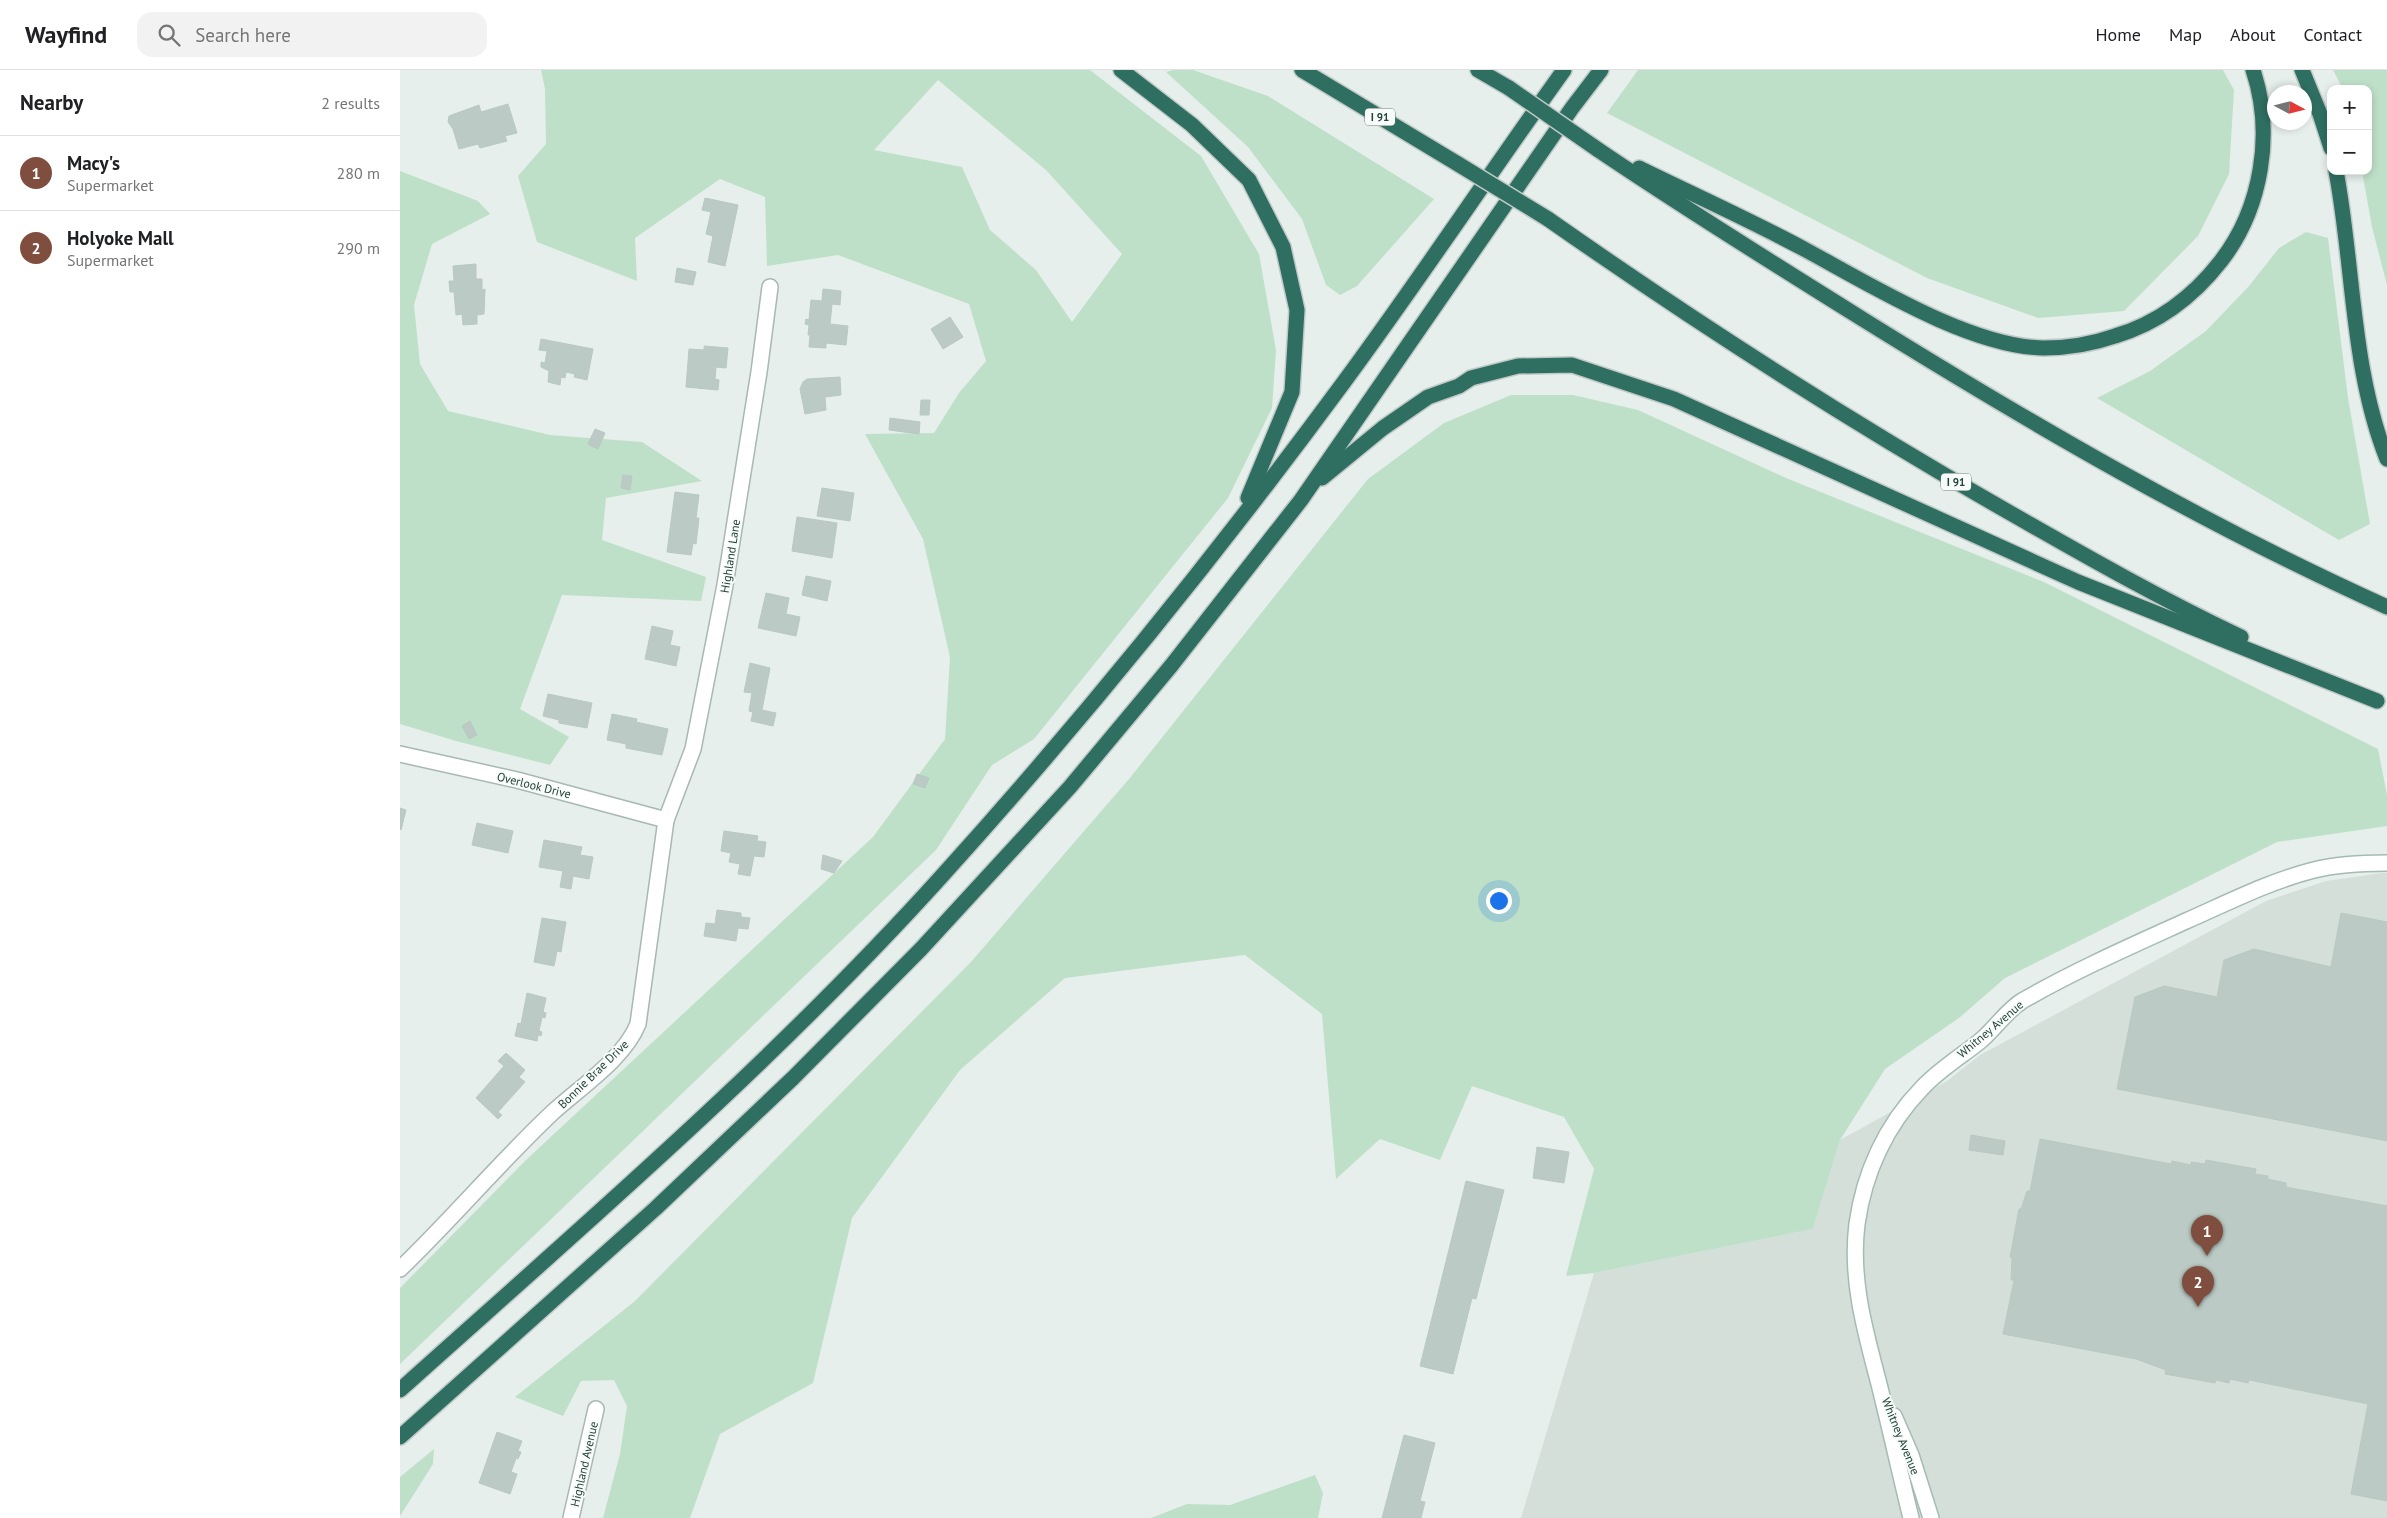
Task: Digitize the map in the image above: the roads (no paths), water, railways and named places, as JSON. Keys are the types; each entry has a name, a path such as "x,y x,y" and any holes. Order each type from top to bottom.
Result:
{"highway":[{"path":"1121,70 1192,125 1249,180 1283,247 1297,310 1292,392 1240,517"},
{"name":"I 91","path":"1302,70 1548,219 1661,298 1973,492 2246,640 2382,703"},
{"path":"1478,70 1763,256 2044,430 2253,543 2387,607"},
{"path":"400,1390 709,1112 783,1041 882,940 1017,790 1240,517 1386,324 1564,70"},
{"path":"400,1437 728,1141 927,943 1021,842 1121,727 1221,604 1308,490 1572,108 1602,70"},
{"path":"1597,149 1752,221 1859,279 1969,331 2012,344 2058,348 2109,338 2160,317 2190,295 2224,258 2248,213 2262,162 2263,115 2253,70"},
{"path":"2302,70 2327,136"},
{"path":"2337,175 2363,370 2374,419 2387,459"},
{"path":"1308,490 1383,428 1428,397 1459,386 1471,378 1518,366 1572,365 1674,399 2078,582 2382,703"}],"street":[{"name":"Highland Lane","path":"666,820 687,765 701,716 731,553 770,287"},
{"name":"Overlook Drive","path":"400,754 517,780 666,820"},
{"name":"Bonnie Brae Drive","path":"400,1269 455,1215 551,1114 617,1054 635,1032 645,981 666,820"},
{"name":"Whitney Avenue","path":"1910,1518 1859,1301 1856,1261 1857,1224 1861,1201 1877,1154 1890,1130 1922,1088 1944,1068 1979,1042 2019,1003 2132,946 2223,904 2313,870 2351,863 2387,863"},
{"name":"Whitney Avenue","path":"1879,1384 1911,1455 1931,1518"},
{"name":"Highland Avenue","path":"572,1518 596,1409"}],"place":[{"name":"Macy's","path":"2207,1256"},
{"name":"Holyoke Mall","path":"2198,1307"}]}
